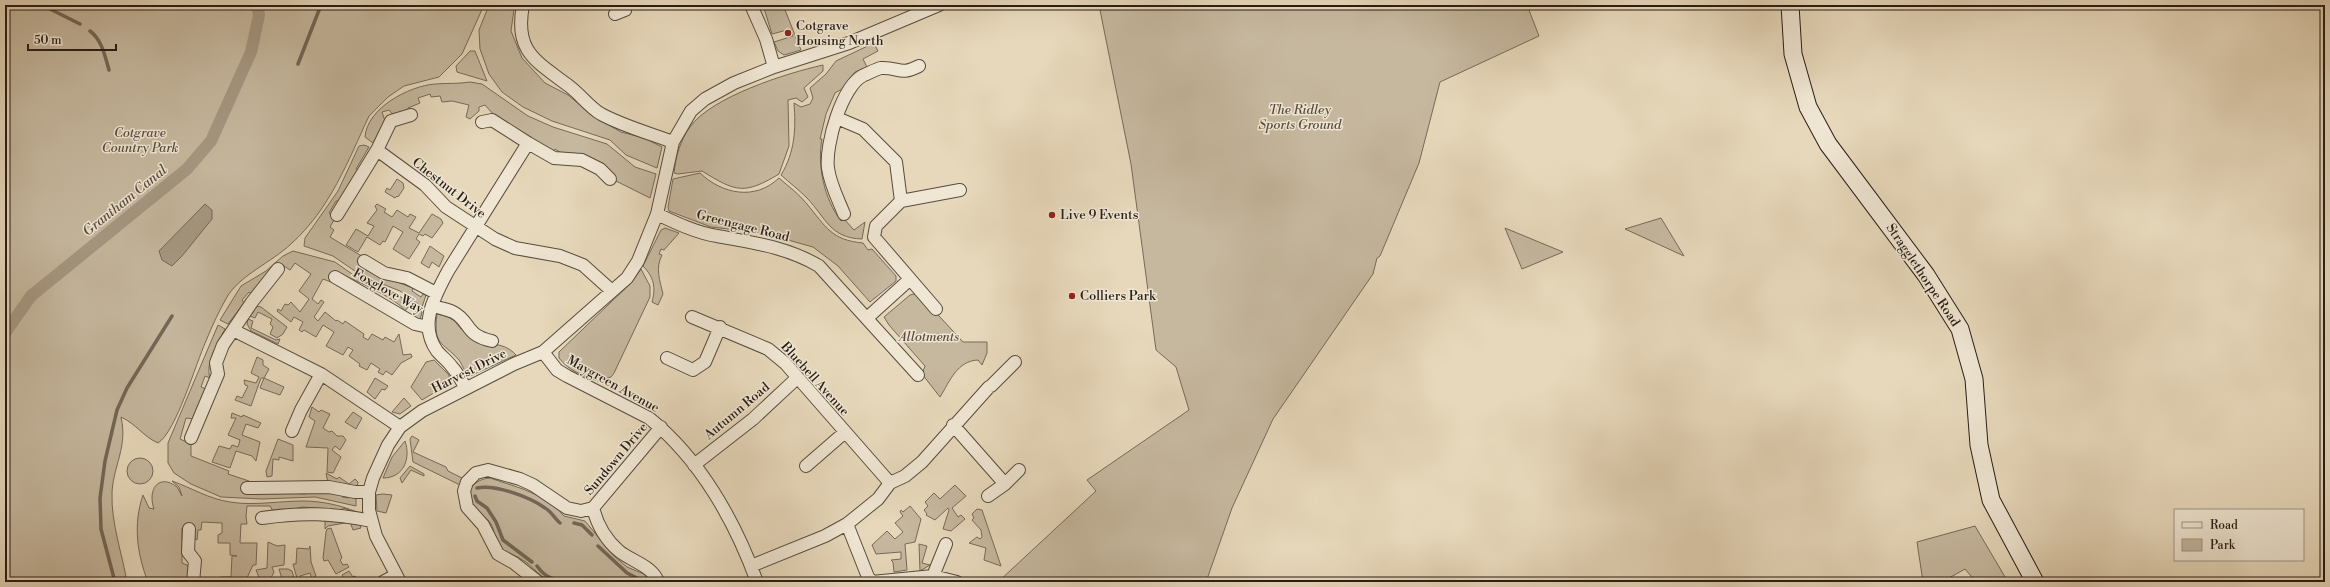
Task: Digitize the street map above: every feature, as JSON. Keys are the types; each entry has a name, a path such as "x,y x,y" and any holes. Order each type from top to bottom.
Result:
{"street":[{"path":"523,5 521,16 522,37 526,47 538,65 569,86 600,113 673,142"},
{"path":"615,14 624,10 624,5"},
{"path":"752,5 766,39 774,67"},
{"name":"Harvest Drive","path":"398,578 376,536 369,510 369,492 381,456 400,427 422,411 466,388 543,352 627,278 638,261 657,214 673,142 682,123 705,99 734,83 774,67 798,61 849,43 939,5"},
{"name":"Stragglethorpe Road","path":"1790,5 1793,54 1808,107 1828,144 1926,275 1960,329 1974,379 1979,445 1991,500 2035,582"},
{"path":"844,214 827,163 838,113 852,83 881,68 908,72 919,66"},
{"path":"838,113 863,129 896,162 902,197 901,202"},
{"path":"337,215 377,150 390,121 411,115"},
{"path":"482,122 492,120 554,158 582,160 600,169 610,179"},
{"name":"Foxglove Way","path":"466,388 454,368 438,352 430,336 428,327 432,305 436,292 528,143"},
{"name":"Chestnut Drive","path":"377,150 425,185 446,207 476,227 515,248 560,256 583,265 612,291"},
{"path":"936,309 909,280 874,238 876,226 901,202 960,190"},
{"name":"Greengage Road","path":"657,214 716,236 782,248 804,257 820,266 918,374"},
{"name":"Foxglove Way","path":"364,261 384,273 407,278 436,292"},
{"path":"191,438 218,374 216,363 223,345 234,331 252,302 278,269"},
{"name":"Foxglove Way","path":"335,276 415,324 428,327"},
{"path":"867,318 909,280"},
{"name":"Foxglove Way","path":"432,305 452,312 463,321 471,333 492,341"},
{"name":"Bluebell Avenue","path":"692,316 768,349 785,363 844,433 890,483"},
{"path":"667,358 693,370 705,362 720,327"},
{"path":"234,331 321,374 400,427"},
{"name":"Maygreen Avenue","path":"543,352 557,370 648,418 661,428 694,465 732,525 757,582"},
{"path":"751,566 826,536 847,524 878,499 890,483 905,476 922,462 953,425 1015,362"},
{"path":"292,432 301,410 321,374"},
{"name":"Autumn Road","path":"694,465 753,419 797,378"},
{"path":"953,425 1005,484"},
{"name":"Sundown Drive","path":"592,508 661,428"},
{"name":"Bluebell Avenue","path":"806,466 844,433"},
{"path":"538,582 514,563 498,554 483,525 467,507 464,491 467,482 476,473 488,470 520,479 533,485 568,508 581,511 592,508 596,522 618,550 651,571 658,582"},
{"path":"988,496 1005,484 1019,470"},
{"path":"247,488 328,487 355,492 369,492"},
{"path":"262,518 295,513 319,513 372,521"},
{"path":"847,524 868,577 872,582 933,576 957,582"},
{"path":"189,529 188,552 195,561 193,582"},
{"path":"933,576 946,544"},
{"path":"383,582 398,578"}],"green space":[{"name":"Cotgrave Country Park","path":"5,5 484,5 462,54 439,77 404,86 388,97 369,116 337,184 317,216 291,244 248,275 227,297 213,324 172,426 165,436 158,443 121,417 123,438 113,483 112,504 115,527 127,582 10,582 5,573"},
{"path":"489,5 510,5 509,8 514,9 511,31 522,58 545,83 568,95 596,118 621,132 644,138 662,147 657,168 626,155 610,140 552,121 523,107 502,92 489,74 480,49 479,30"},
{"path":"763,5 783,5 801,50 784,55 778,51 774,42 793,36 791,29 772,34"},
{"name":"The Ridley Sports Ground","path":"1099,5 1527,5 1539,36 1440,82 1419,163 1380,256 1377,258 1373,274 1273,419 1232,508 1206,582 998,582 1096,491 1087,480 1189,410 1176,367 1156,350 1131,164"},
{"path":"874,43 878,51 863,59 867,67 855,72 842,89 835,93 826,114 820,139 822,139 820,160 821,171 830,203 841,221 844,219 854,230 865,222 862,239 851,238 836,231 824,219 814,205 781,175 789,158 794,140 794,103 801,107 810,104 813,98 810,88 826,74 836,61"},
{"path":"470,51 475,51 487,81 457,72 456,66"},
{"path":"823,65 823,71 804,88 808,97 802,102 796,98 788,100 789,146 779,174 757,185 748,188 740,188 732,187 723,183 702,171 678,174 674,173 681,143 690,127 700,116 732,96 751,88 771,80"},
{"path":"470,82 482,84 528,116 553,127 607,144 635,167 656,174 650,198 616,181 601,165 559,155 560,152 555,149 553,152 494,115 485,105 479,107 479,111 470,119 466,117 469,105 452,101 442,102 440,96 431,97 430,94 418,98 420,103 408,108 409,113 394,116 389,110 382,112 385,121 373,143 365,137 368,126 373,117 391,100 402,94 413,89 435,84"},
{"path":"364,145 369,147 356,169 359,171 340,201 336,201 329,213 335,218 330,227 334,230 330,237 365,258 360,268 413,288 412,291 421,297 423,294 426,295 422,307 400,291 362,276 333,256 304,246 305,238 338,191 359,146"},
{"path":"700,173 718,186 739,192 760,190 779,178 801,197 830,231 843,239 863,243 868,250 872,249 896,276 896,281 870,302 838,266 813,247 763,233 711,227 669,211 668,207 673,179"},
{"path":"397,179 403,183 404,188 398,197 397,196 395,198 385,192 387,188 390,190"},
{"path":"377,204 386,209 384,212 392,217 397,210 408,217 410,214 416,217 409,228 419,233 432,214 441,219 443,223 432,238 425,234 423,236 419,234 416,239 420,242 409,259 393,249 403,232 393,226 385,242 383,241 380,245 367,237 358,252 346,245 356,229 368,236 374,226 367,223 377,210 375,206"},
{"path":"1661,218 1684,256 1625,229"},
{"path":"665,228 679,233 664,250 661,249 659,254 662,255 658,270 663,294 658,305 652,302 654,287 652,279 650,274 643,266 661,230"},
{"path":"1505,228 1563,252 1522,269"},
{"path":"430,246 444,256 439,267 432,262 429,268 421,263"},
{"path":"293,251 335,262 355,276 392,291 422,312 420,320 414,317 417,312 408,307 405,311 393,300 383,294 334,271 331,282 323,279 312,299 318,304 321,300 324,302 314,317 318,321 325,312 336,321 337,320 343,324 345,321 364,334 363,337 368,340 372,334 383,340 385,337 394,342 399,334 403,355 411,354 412,357 401,363 392,375 386,371 383,375 378,372 380,369 371,363 367,370 359,366 360,364 349,356 353,350 348,347 343,355 326,346 334,332 323,325 316,337 304,330 302,332 299,330 303,322 294,317 291,322 277,311 278,309 281,311 285,304 288,305 291,302 300,312 309,299 299,291 311,274 295,263 290,270 284,266 252,294 249,292 242,300 244,303 228,324 220,320 241,286 266,271 283,256"},
{"path":"641,269 650,286 650,297 614,373 611,377 598,381 572,370 559,358 559,352 632,282"},
{"name":"Allotments","path":"918,293 963,342 987,342 987,353 982,365 978,360 971,361 959,368 940,397 922,374 925,366 889,325 884,317 910,295"},
{"path":"256,306 261,307 287,327 283,334 277,338 270,334 273,327 270,324 272,319 258,312 255,318 250,316 254,311 252,308"},
{"path":"437,314 453,320 463,331 474,339 505,347 516,355 470,376 465,371 459,360 440,342 436,332"},
{"path":"248,319 253,321 251,328 276,340 280,339 278,344 251,331 247,324"},
{"path":"218,325 225,329 211,359 209,366 210,378 205,376 201,387 206,389 193,419 186,418 180,439 191,444 191,456 229,471 228,474 249,481 246,483 259,494 276,492 304,494 317,492 342,495 342,497 349,498 350,495 356,495 356,506 315,497 262,499 221,497 191,484 174,473 168,463 168,443"},
{"path":"257,357 263,360 263,365 269,369 264,378 261,378 251,406 235,400 237,396 242,398 248,386 245,385 244,380 256,383 259,377 251,373"},
{"path":"434,360 449,375 450,383 422,400 411,387 426,362"},
{"path":"264,378 284,387 280,395 260,388"},
{"path":"375,378 388,386 385,390 382,389 375,399 367,392"},
{"path":"404,398 411,406 400,414 392,412"},
{"path":"312,407 319,412 321,410 330,414 323,428 329,432 332,431 337,436 343,436 346,440 340,450 335,446 332,450 341,457 333,473 327,472 328,448 306,447 315,421 309,417"},
{"path":"353,412 362,418 356,429 345,422"},
{"path":"232,413 242,417 243,415 261,423 258,428 246,424 242,435 260,442 256,461 252,456 236,451 230,468 212,462 219,446 230,449 232,445 238,447 240,440 228,435 236,418 231,418"},
{"path":"412,436 419,440 413,452 446,467 448,471 464,479 462,486 413,462 410,439"},
{"path":"278,439 293,445 293,461 279,457 279,460 273,459 272,476 267,477 266,471"},
{"path":"405,441 407,454 404,466 396,475 383,478 392,457"},
{"path":"140,458 149,462 153,471 149,480 140,484 131,480 127,471 131,462"},
{"path":"410,466 424,474 424,476 411,470 402,483 400,478"},
{"path":"326,473 337,479 339,477 349,484 355,479 358,482 357,487 328,483"},
{"path":"490,478 523,489 550,501 564,516 585,521 614,556 627,567 644,574 650,582 556,582 550,581 541,576 526,562 507,553 500,547 491,524 473,507 469,496 472,487 479,481"},
{"path":"172,481 222,501 248,504 294,501 317,502 344,507 357,512 357,514 349,513 349,510 343,508 342,511 303,507 279,512 273,511 270,506 247,506 247,524 241,524 240,543 257,543 256,565 253,565 247,578 249,582 220,582 220,577 231,577 232,556 237,556 230,555 230,543 218,543 218,535 222,533 222,523 202,522 201,530 198,530 197,540 194,538 192,529 182,528 182,563 189,566 188,582 148,582 139,550 137,528 140,506 143,495 149,508 154,509 152,502 153,490 156,485 160,483 171,483 177,487 182,496 179,487"},
{"path":"955,485 966,496 952,508 958,517 961,515 965,519 951,531 943,529 949,510 948,508 935,520 926,515 927,514 924,510 928,506 925,502 934,493 940,499"},
{"path":"376,495 392,495 386,513 377,511"},
{"path":"910,506 921,519 915,542 905,544 907,570 894,572 893,562 891,560 901,559 901,552 876,554 872,545 887,531 895,539 903,532 895,523 903,516 900,512 901,510 903,512"},
{"path":"977,509 982,510 1001,566 984,560 986,548 969,543 977,537 980,539 982,537 981,530 972,520 974,518 972,514"},
{"path":"325,520 359,522 361,528 353,530 350,522 328,526 325,529"},
{"path":"1975,526 2008,582 1976,582 1965,569 1949,578 1953,582 1923,582 1917,542"},
{"path":"331,528 342,558 340,560 343,565 347,564 349,567 336,574 328,560 324,561 323,558 326,532 327,529"},
{"path":"268,542 277,546 285,545 284,565 272,567 274,572 271,578 267,579 268,582 261,582 256,570 267,568"},
{"path":"919,544 927,546 922,563 930,565 920,571"},
{"path":"310,546 311,562 316,576 312,579 310,573 300,576 302,582 298,582 293,564 296,564 297,548 309,549"},
{"path":"279,569 288,569 292,571 294,578 283,582"},
{"path":"349,571 359,582 346,582 342,575"}],"shaded area":[{"path":"205,204 212,210 212,219 172,266 162,260 159,251"}],"waterway":[{"path":"42,5 80,24"},
{"name":"Grantham Canal","path":"5,333 31,296 187,169 211,141 251,52 259,15 257,5"},
{"path":"298,64 321,5"},
{"path":"90,31 100,44 109,70"},
{"path":"115,582 101,529 100,498 105,461 117,410 127,388 172,316"},
{"path":"477,488 493,488 522,496 547,509 560,523"},
{"path":"475,496 477,501 487,508 496,522 503,540 532,562"},
{"path":"574,523 582,525 592,535"},
{"path":"598,546 627,573 645,582"},
{"path":"537,566 549,577 565,580"},
{"path":"577,580 584,582"}],"place":[{"name":"Cotgrave Housing North","path":"788,33"},
{"name":"Live 9 Events","path":"1052,215"},
{"name":"Colliers Park","path":"1072,296"}]}
